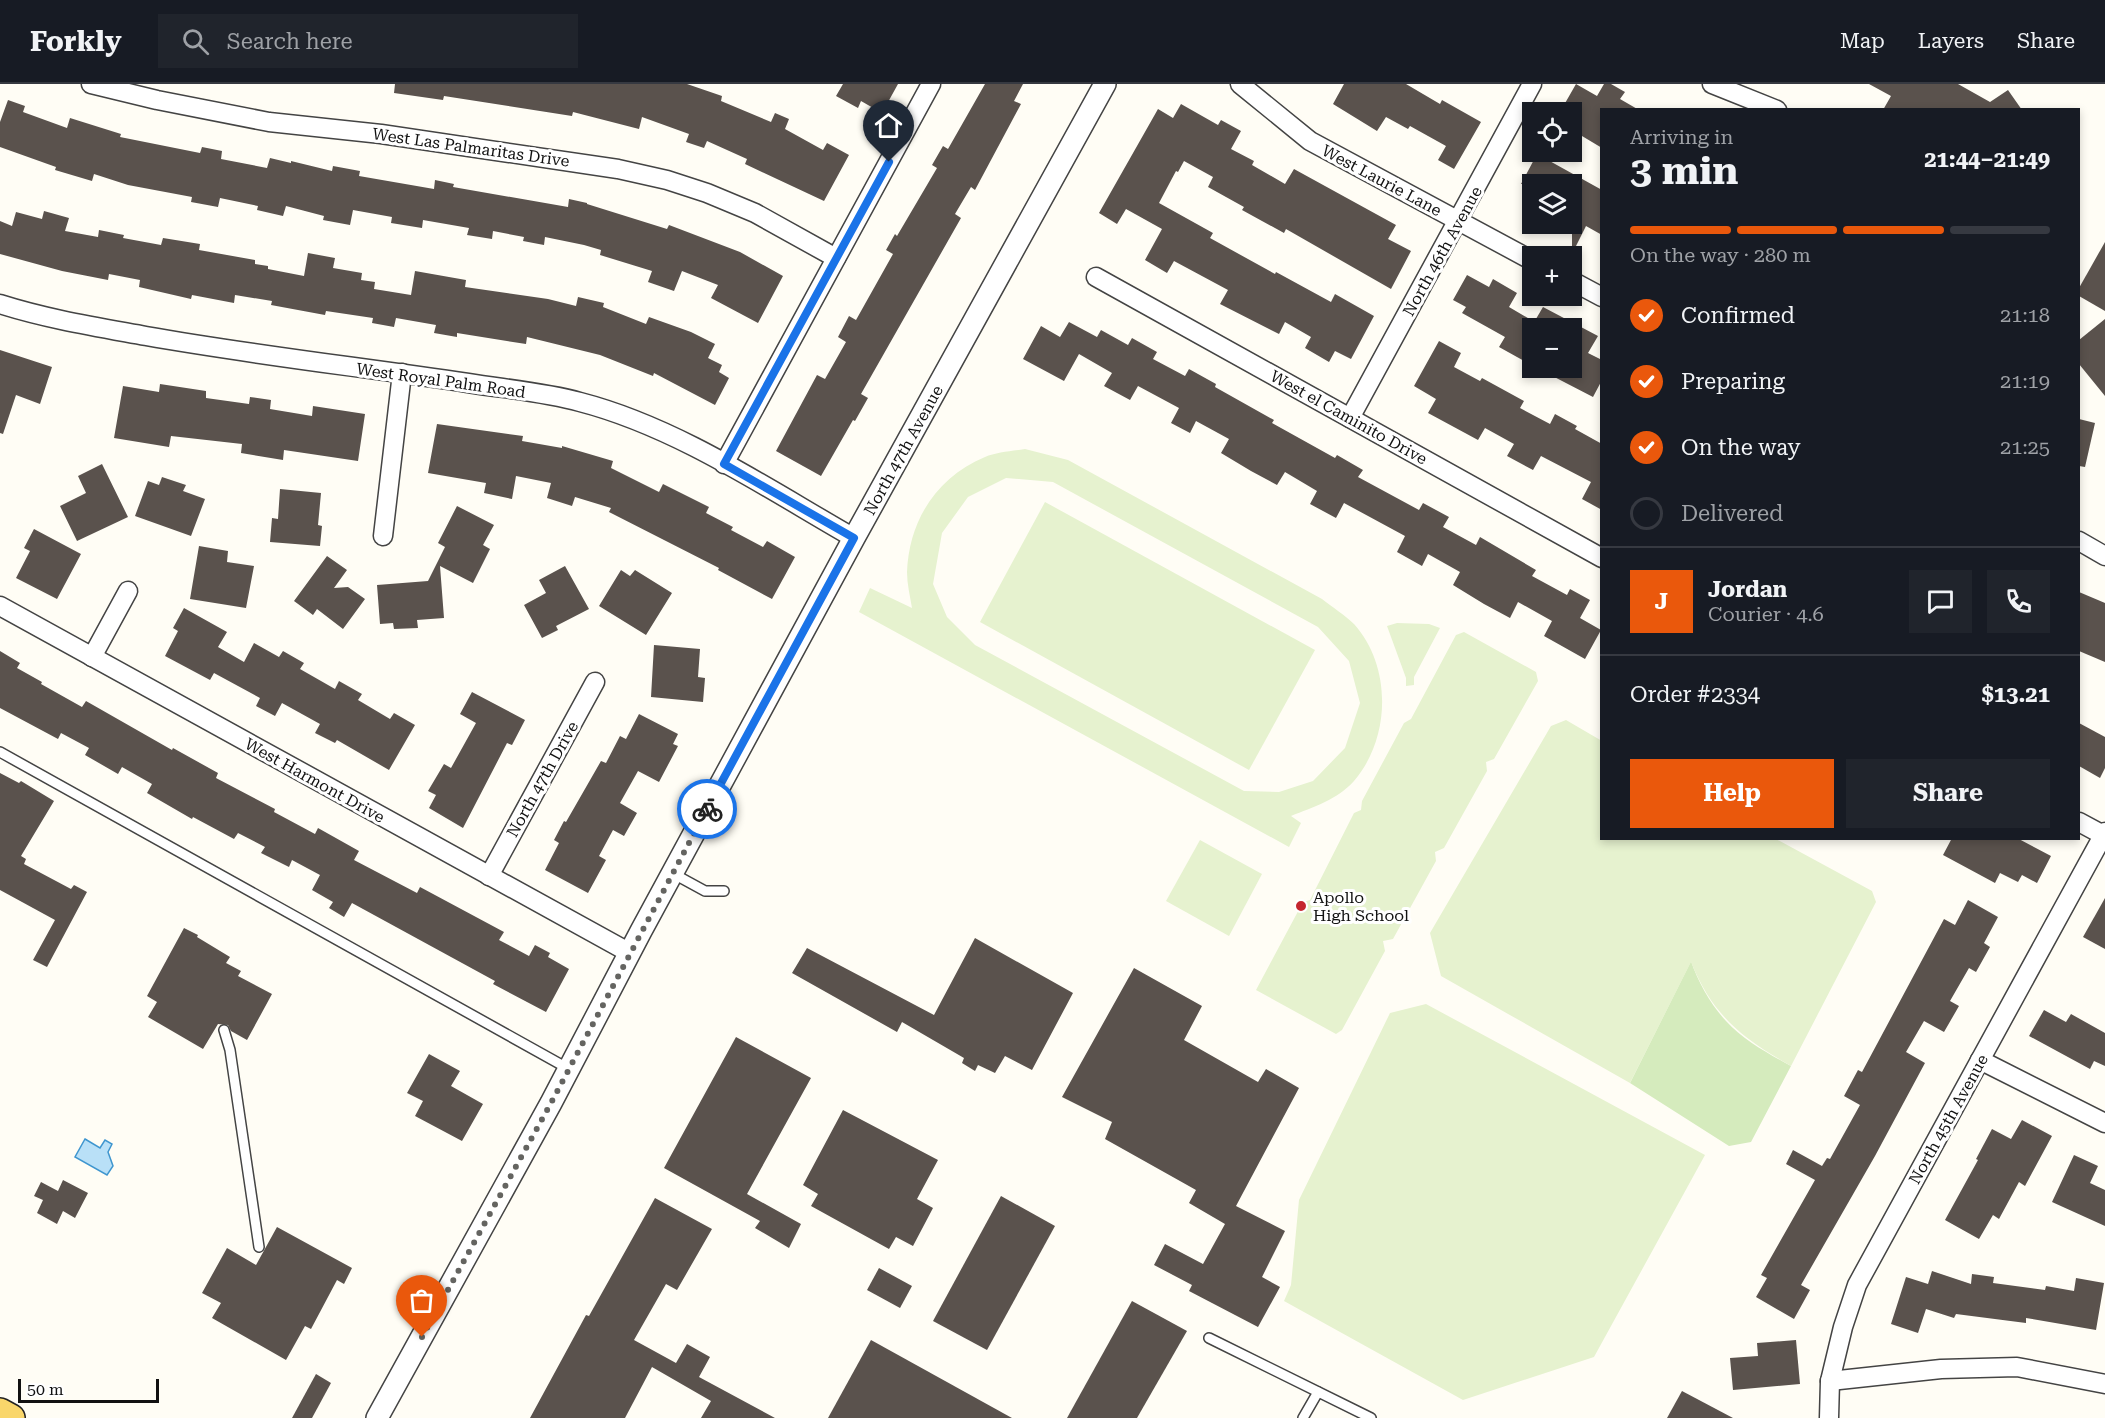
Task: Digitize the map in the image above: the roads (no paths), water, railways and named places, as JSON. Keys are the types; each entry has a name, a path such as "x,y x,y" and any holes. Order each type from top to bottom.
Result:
{"main road":[{"path":"0,1412 11,1418"}],"street":[{"name":"West Las Palmaritas Drive","path":"91,84 156,100 269,122 381,134 574,161 628,171 707,193 736,205 836,258"},
{"path":"724,464 931,84"},
{"name":"North 47th Avenue","path":"377,1418 569,1068 854,538 1105,84"},
{"name":"West Laurie Lane","path":"1240,84 1310,141 1522,255"},
{"name":"North 46th Avenue","path":"1350,418 1532,84"},
{"path":"1712,84 1772,108"},
{"name":"West el Caminito Drive","path":"1096,277 1600,557"},
{"path":"1582,286 1600,296"},
{"name":"West Royal Palm Road","path":"0,304 87,326 172,341 264,356 402,373 578,401 622,415 666,434 724,464 854,538"},
{"path":"383,536 402,373"},
{"path":"2080,542 2105,556"},
{"path":"92,657 128,591"},
{"name":"West Harmont Drive","path":"0,606 630,953"},
{"name":"North 47th Drive","path":"489,876 595,682"},
{"path":"2080,823 2104,835"},
{"name":"North 45th Avenue","path":"1829,1418 1830,1382 1843,1327 1857,1285 2104,835"},
{"path":"1980,1060 2105,1123"},
{"path":"1830,1382 1941,1369 2017,1367 2105,1384"}],"lane":[{"path":"0,752 569,1068"},
{"path":"672,873 705,891 724,891"},
{"path":"224,1030 230,1050 259,1247"},
{"path":"1209,1338 1371,1418"},
{"path":"1303,1418 1318,1392"}],"water":[{"path":"85,1139 100,1148 105,1140 112,1144 108,1152 113,1166 107,1175 75,1157"}],"place":[{"name":"Apollo High School","path":"1301,906"}]}
